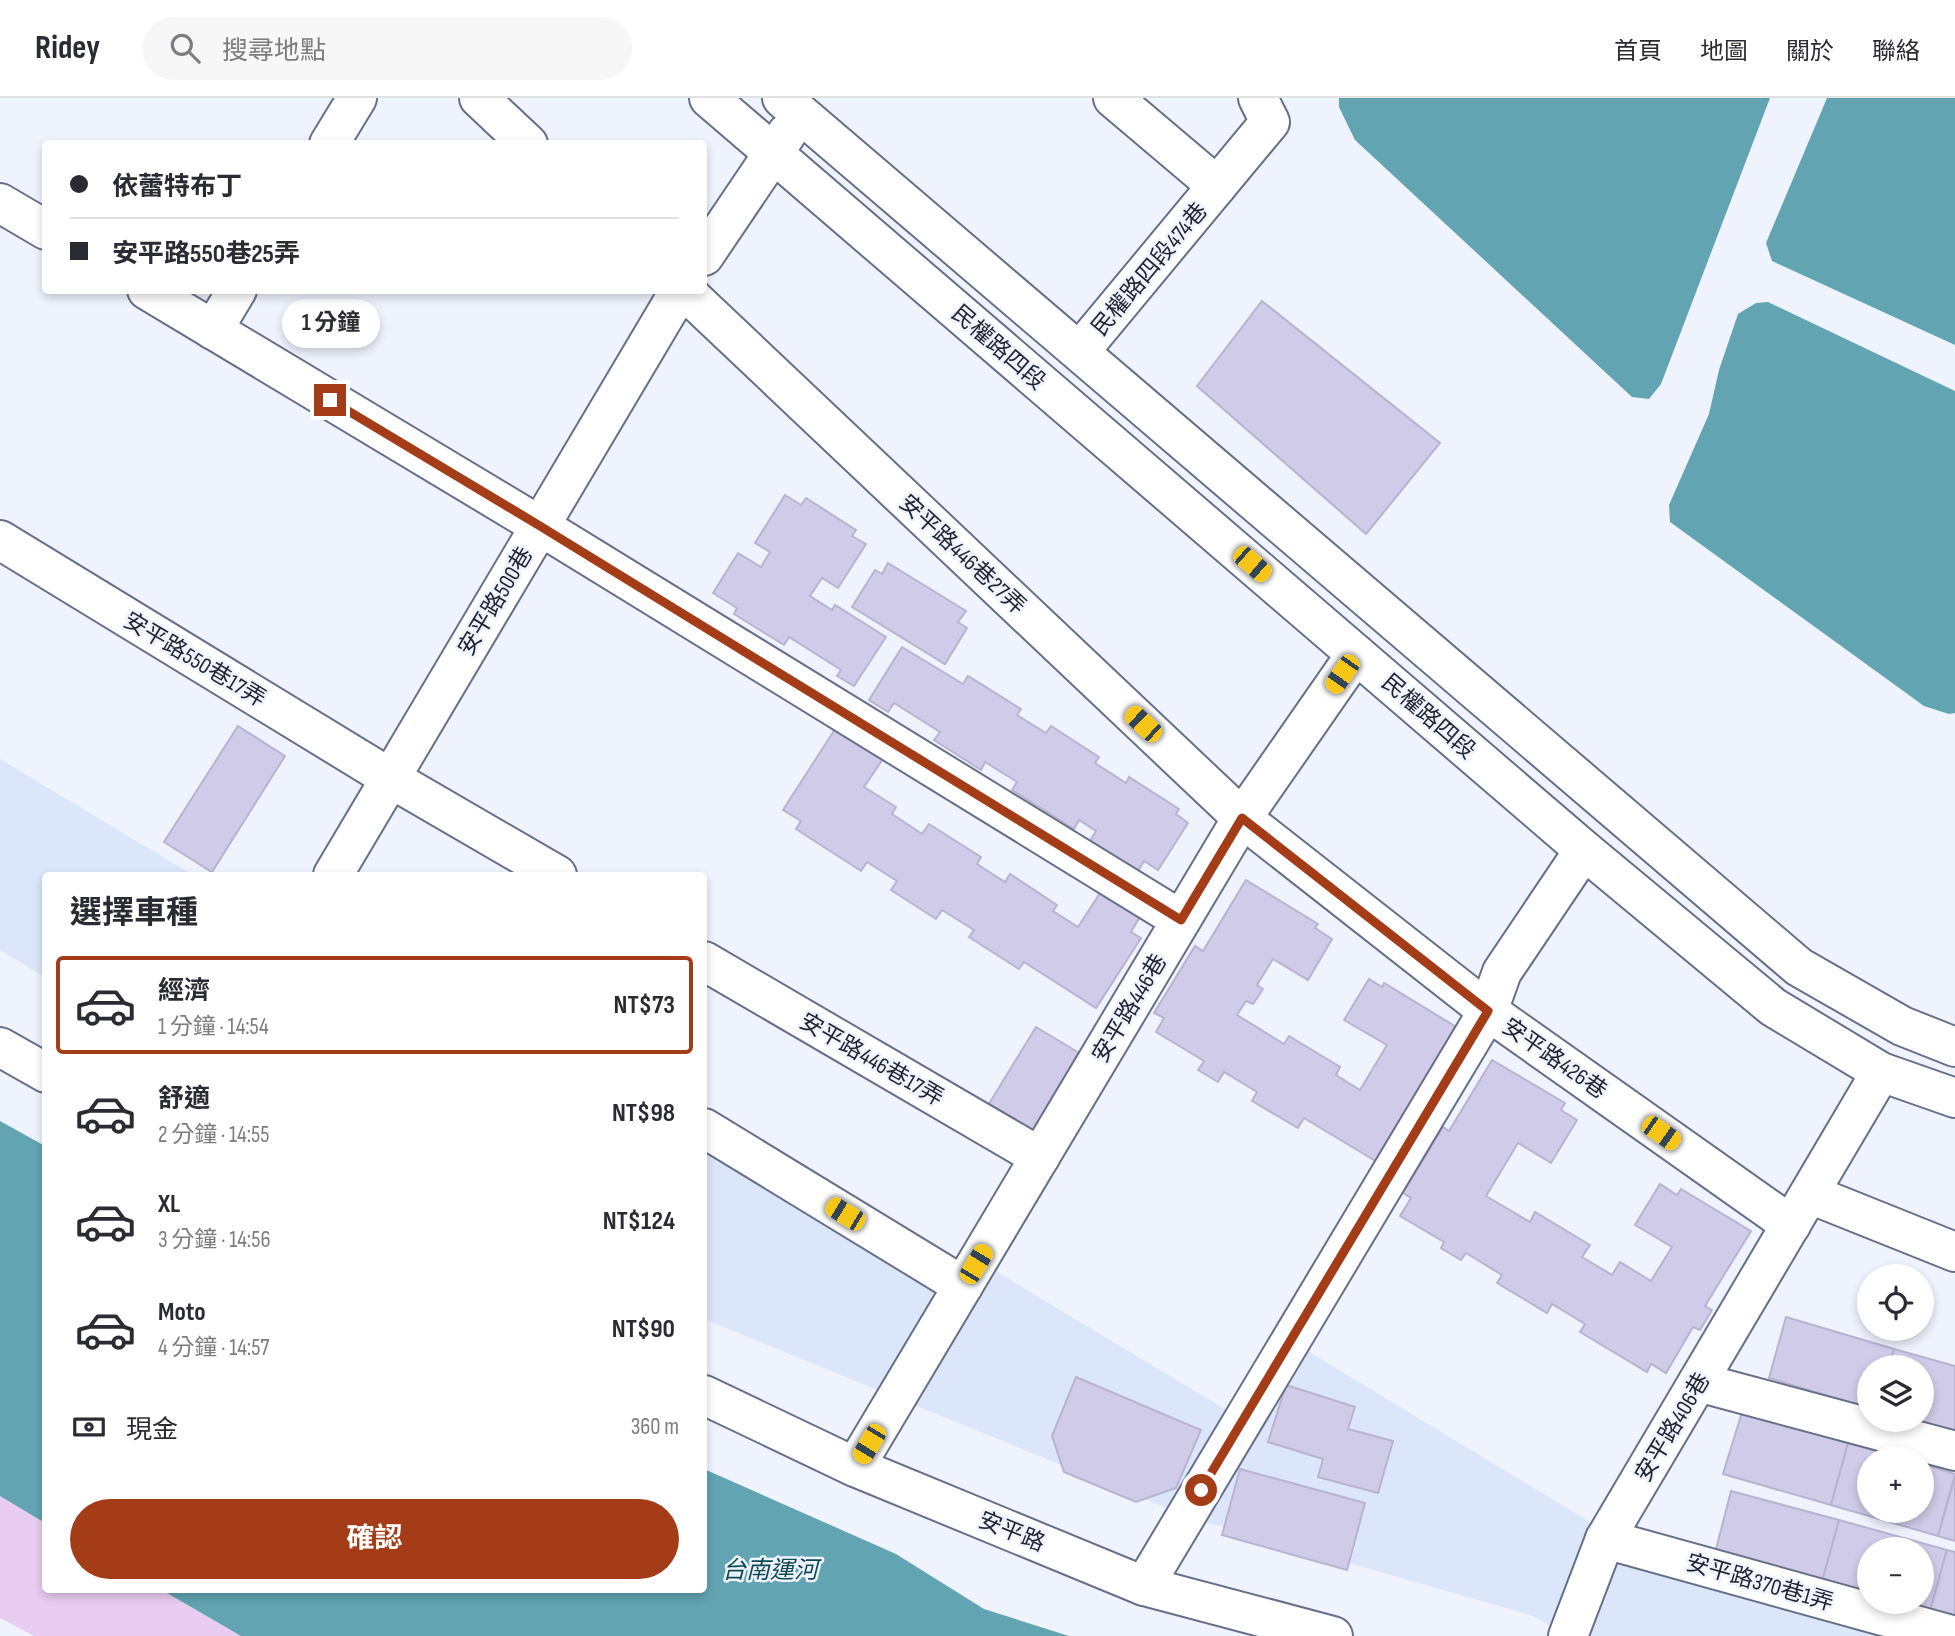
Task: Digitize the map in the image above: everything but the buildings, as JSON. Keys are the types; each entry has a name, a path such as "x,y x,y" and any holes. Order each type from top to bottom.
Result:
{"street":[{"path":"331,140 357,98"},
{"path":"479,98 524,140"},
{"name":"民權路四段","path":"709,98 1584,850 1773,1007 1881,1072 1955,1098"},
{"name":"民權路四段474巷","path":"1113,98 1217,186"},
{"path":"707,252 773,153 797,103 1080,351 1799,967 1902,1026 1955,1047"},
{"name":"民權路四段474巷","path":"1080,351 1217,186 1264,110"},
{"path":"0,203 42,228"},
{"path":"154,294 540,526 1181,920"},
{"path":"213,330 235,294"},
{"name":"安平路500巷","path":"335,872 680,294"},
{"name":"安平路446巷27弄","path":"686,294 1242,818"},
{"name":"安平路550巷17弄","path":"0,540 390,778"},
{"name":"安平路446巷","path":"855,1466 1242,818 1356,654"},
{"path":"390,778 552,872"},
{"path":"1242,818 1488,1011 1502,972 1584,850"},
{"name":"安平路446巷17弄","path":"707,963 1040,1157"},
{"name":"安平路426巷","path":"1144,1586 1488,1011 1800,1209 1955,1252"},
{"path":"0,1048 42,1071"},
{"name":"安平路406巷","path":"1568,1636 1605,1539 1881,1072"},
{"path":"707,1130 964,1286"},
{"path":"1698,1382 1955,1451"},
{"name":"安平路","path":"707,1396 855,1466 1144,1586 1333,1636"},
{"name":"安平路370巷1弄","path":"1605,1539 1955,1636"}],"shaded area":[{"path":"0,759 188,872 42,872 42,975 0,950"},
{"path":"707,1132 983,1292 997,1272 1258,1429 1306,1350 1643,1554 1922,1636 1573,1636 1530,1615 1191,1518 707,1320"},
{"path":"0,1496 42,1521 42,1593 167,1593 241,1636 34,1636 0,1618"}],"water":[{"path":"1339,98 1770,98 1661,384 1649,399 1632,397 1355,140 1339,107"},
{"path":"1827,98 1955,98 1955,345 1772,261 1766,243"},
{"path":"1768,302 1955,391 1955,713 1949,714 1924,706 1670,522 1669,505 1709,414 1719,370 1738,314 1756,303"},
{"path":"0,1121 42,1144 42,1521 0,1496"},
{"name":"台南運河","path":"707,1470 896,1554 984,1609 1069,1636 241,1636 167,1593 707,1593"}],"route":[{"path":"330,400 1181,920 1242,818 1488,1011 1201,1490"}]}
